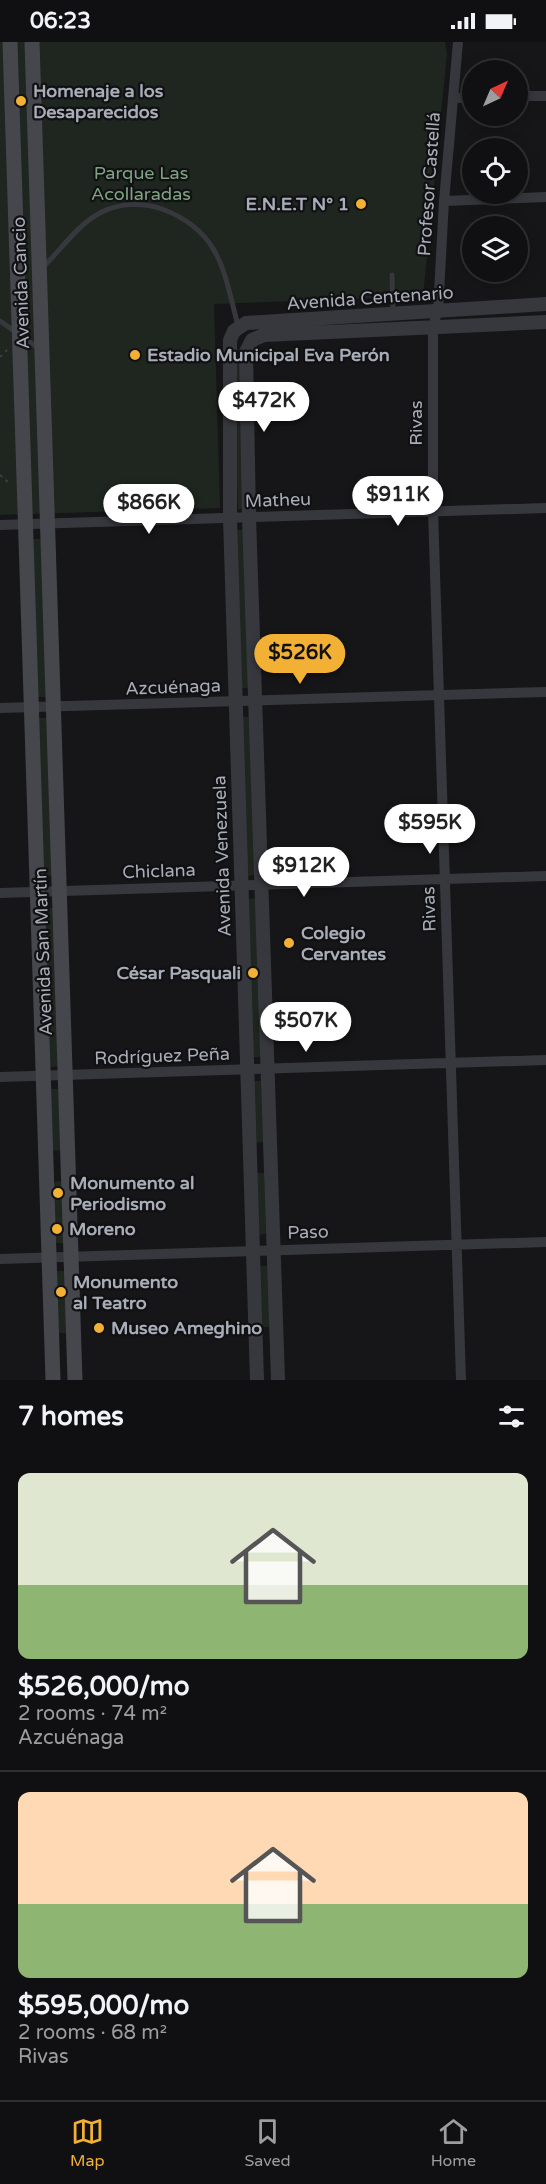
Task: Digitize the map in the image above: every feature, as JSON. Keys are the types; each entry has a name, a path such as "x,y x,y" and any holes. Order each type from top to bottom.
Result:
{"main road":[{"name":"Avenida Cancio","path":"10,42 25,524"},
{"name":"Avenida Cancio","path":"32,42 47,524"},
{"path":"13,131 36,130"},
{"name":"Avenida San Martín","path":"25,524 53,1380"},
{"name":"Avenida San Martín","path":"47,524 75,1380"}],"street":[{"name":"Profesor Castellá","path":"435,320 458,42"},
{"path":"528,96 546,96"},
{"path":"453,98 462,98"},
{"path":"444,201 546,197"},
{"name":"Avenida Centenario","path":"252,340 264,335 393,330 435,320 546,304"},
{"name":"Avenida Centenario","path":"236,329 246,323 393,314 435,320 546,322"},
{"name":"Rivas","path":"435,320 433,511 461,1380"},
{"path":"236,329 252,340 246,352 249,517 278,1380"},
{"name":"Avenida Venezuela","path":"236,329 230,346 230,518 257,1380"},
{"name":"Matheu","path":"0,525 546,508"},
{"name":"Azcuénaga","path":"0,708 546,692"},
{"name":"Chiclana","path":"0,893 546,876"},
{"name":"Rodríguez Peña","path":"0,1077 546,1060"},
{"name":"Paso","path":"71,1256 546,1242"},
{"path":"0,1259 71,1256"}],"lane":[{"path":"40,270 84,225 101,212 135,204 156,207 175,214 195,226 208,239 223,270 236,329"},
{"path":"392,275 393,330"},
{"path":"0,321 43,351"}],"green space":[{"name":"Parque Las Acollaradas","path":"0,42 445,42 447,54 423,296 214,304 220,508 0,515"},
{"path":"242,350 248,509 238,509 232,351"},
{"path":"235,530 244,530 251,688 241,688"},
{"path":"31,539 41,539 47,697 37,697"},
{"path":"241,717 251,717 257,875 247,876"},
{"path":"38,718 48,718 53,876 44,876"},
{"path":"256,898 262,1057 252,1057 246,899"},
{"path":"45,908 54,908 60,1066 50,1067"},
{"path":"251,1081 261,1081 263,1142 253,1143"},
{"path":"50,1089 60,1089 62,1150 52,1151"},
{"path":"255,1173 264,1173 266,1234 257,1235"},
{"path":"63,1181 65,1243 55,1243 53,1182"},
{"path":"260,1266 270,1266 272,1327 262,1327"},
{"path":"56,1271 66,1271 68,1333 58,1333"}],"place":[{"name":"Homenaje a los Desaparecidos","path":"21,101"},
{"name":"E.N.E.T N° 1","path":"361,204"},
{"name":"Estadio Municipal Eva Perón","path":"135,355"},
{"name":"Colegio Cervantes","path":"289,943"},
{"name":"César Pasquali","path":"253,973"},
{"name":"Monumento al Periodismo","path":"58,1193"},
{"name":"Moreno","path":"57,1229"},
{"name":"Monumento al Teatro","path":"61,1292"},
{"name":"Museo Ameghino","path":"99,1328"}]}
